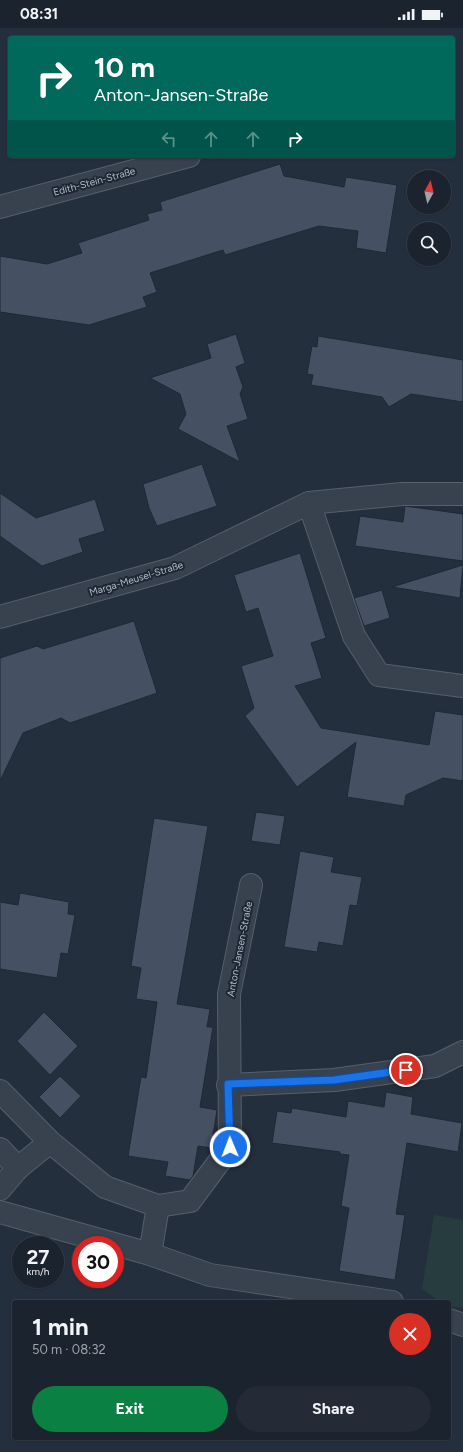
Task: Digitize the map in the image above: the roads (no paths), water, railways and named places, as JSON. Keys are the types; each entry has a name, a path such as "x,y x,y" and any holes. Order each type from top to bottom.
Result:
{"street":[{"name":"Edith-Stein-Straße","path":"0,206 181,158"},
{"name":"Marga-Meusel-Straße","path":"0,617 175,568 309,503 402,494 463,494"},
{"path":"309,503 354,636 379,675 463,686"},
{"name":"Anton-Jansen-Straße","path":"158,1206 190,1201 230,1147 228,1084 229,994 251,885"},
{"path":"228,1084 334,1080 435,1066 463,1052"},
{"path":"0,1091 50,1142 105,1187 158,1206 150,1254"},
{"path":"0,1189 18,1168 50,1142"},
{"path":"0,1149 18,1168"},
{"path":"0,1212 150,1254 210,1275 379,1300"},
{"path":"451,1321 463,1324"}]}
